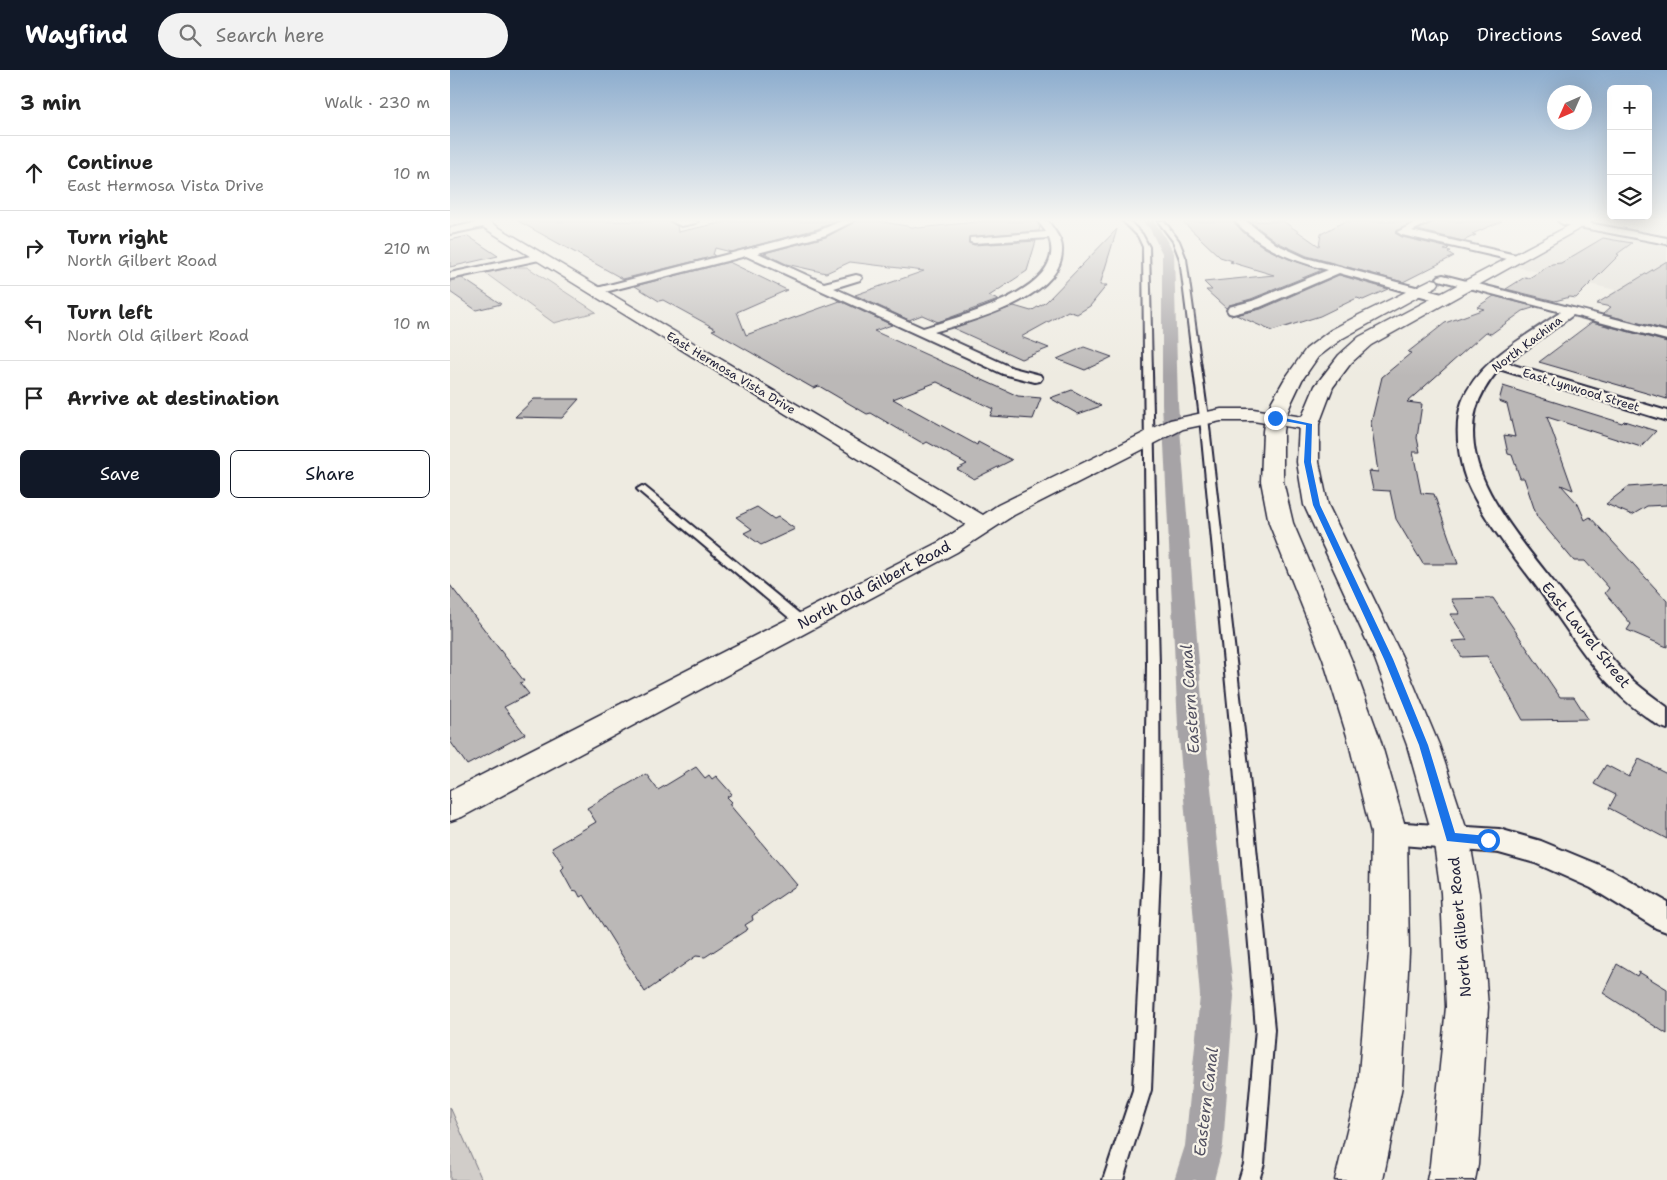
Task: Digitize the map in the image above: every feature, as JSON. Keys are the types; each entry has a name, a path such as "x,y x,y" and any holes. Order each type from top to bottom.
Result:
{"main road":[{"name":"East Hermosa Vista Drive","path":"566,273 983,525"},
{"path":"1359,1180 1380,1086 1389,952 1389,832 1364,739 1337,659 1281,523 1272,481 1272,448 1275,418 1293,380 1312,353 1337,334 1452,273"},
{"name":"North Gilbert Road","path":"1451,1180 1454,1165 1467,1008 1460,893 1451,837 1424,745 1389,659 1316,505 1308,462 1309,424 1324,386 1345,359 1365,342 1489,273"},
{"name":"North Old Gilbert Road","path":"450,807 948,547 1006,510 1177,424 1221,415 1253,415 1309,424"}],"street":[{"path":"450,276 465,273"},
{"path":"597,291 669,273"},
{"path":"792,273 1008,371 1035,378"},
{"path":"922,332 1005,304 1034,288 1050,273"},
{"path":"1233,310 1256,304 1331,273"},
{"path":"1349,273 1442,298"},
{"path":"824,287 856,278"},
{"path":"1443,278 1667,336"},
{"name":"North Kachina","path":"1513,541 1479,490 1468,457 1465,428 1469,404 1479,384 1496,364 1571,311"},
{"name":"East Lynwood Street","path":"1496,364 1667,416"},
{"name":"East Laurel Street","path":"1513,541 1592,648 1623,685 1667,720"},
{"path":"1389,832 1499,841 1542,853 1601,879 1667,918"}],"lane":[{"path":"1113,1180 1142,1090 1152,871 1152,436 1147,273"},
{"path":"1184,273 1241,766 1265,1029 1254,1164 1250,1180"},
{"path":"642,489 803,623"}],"shaded area":[{"path":"485,273 536,273 596,312 554,323"},
{"path":"1542,273 1667,273 1667,302"},
{"path":"450,1107 482,1180 450,1180"}],"building":[{"path":"612,273 648,273 623,279"},
{"path":"687,273 751,273 787,290 737,312 746,335 840,301 892,325 874,331 1018,396 1041,398 1033,419 990,416 993,409 937,382 893,399 977,445 978,442 1012,460 974,479 957,469 967,464 927,442 924,444 871,413 867,414 819,386 813,388 712,330 716,329 663,300 659,301 635,286"},
{"path":"919,273 1024,273 989,296 998,300 938,322 922,315 909,320 855,295"},
{"path":"1074,273 1104,273 1100,285 1107,285 1090,306 1077,314 1068,311 1021,337 1049,348 1021,359 953,328 1014,306 1031,311 1046,302"},
{"path":"1267,273 1315,273 1251,299 1229,305 1226,308 1206,290 1212,290 1204,282 1274,275"},
{"path":"1369,273 1421,273 1403,282"},
{"path":"1538,273 1601,273 1576,298 1570,297 1555,301 1506,289 1525,277 1529,278"},
{"path":"1648,273 1667,273 1667,330 1603,314 1611,307 1596,304"},
{"path":"1339,275 1388,289 1363,300 1357,298 1320,316 1272,331 1236,315 1261,309"},
{"path":"462,278 501,304 476,310 450,292 450,281"},
{"path":"1494,296 1536,307 1523,311 1491,334 1486,332 1407,402 1422,404 1417,438 1420,452 1413,452 1421,493 1434,494 1458,564 1423,564 1396,519 1390,491 1373,490 1369,471 1378,472 1371,423 1382,377 1411,353 1408,352 1445,323 1484,309 1477,307"},
{"path":"1592,322 1667,342 1667,399 1539,362"},
{"path":"1084,347 1112,357 1085,370 1057,359"},
{"path":"1503,386 1622,423 1624,421 1656,431 1641,447 1547,417 1573,490 1561,485 1578,504 1585,520 1590,517 1667,601 1667,647 1627,630 1631,624 1605,593 1609,588 1585,561 1574,561 1537,517 1524,478 1520,478 1512,455 1508,454 1504,435 1515,437 1507,404 1499,401"},
{"path":"1072,390 1101,406 1078,414 1050,398"},
{"path":"534,399 579,399 562,418 515,417"},
{"path":"1667,484 1667,505 1647,506 1632,515 1606,504 1628,487"},
{"path":"757,507 774,519 778,517 795,529 761,545 744,533 752,529 736,517"},
{"path":"450,585 524,681 520,683 529,694 504,707 525,734 467,765 450,741"},
{"path":"1493,598 1560,697 1574,697 1588,719 1523,720 1487,656 1462,657 1452,641 1467,640 1450,614 1460,614 1451,599"},
{"path":"1639,759 1667,773 1667,839 1609,808 1616,795 1594,784 1606,765 1629,777"},
{"path":"696,767 705,778 709,775 712,779 716,776 732,794 727,797 732,802 729,804 797,885 752,916 753,920 745,925 748,929 705,957 696,956 645,992 584,895 580,897 577,891 572,890 561,870 564,867 552,848 596,822 587,808 646,774 658,790"},
{"path":"1617,964 1637,976 1639,972 1667,989 1667,1034 1603,993"}],"waterway":[{"name":"Eastern Canal","path":"1168,273 1170,404 1191,725 1217,996 1204,1146 1194,1180"}],"route":[{"path":"1275,418 1309,424 1308,462 1316,505 1389,659 1424,745 1451,837 1488,840"}]}
